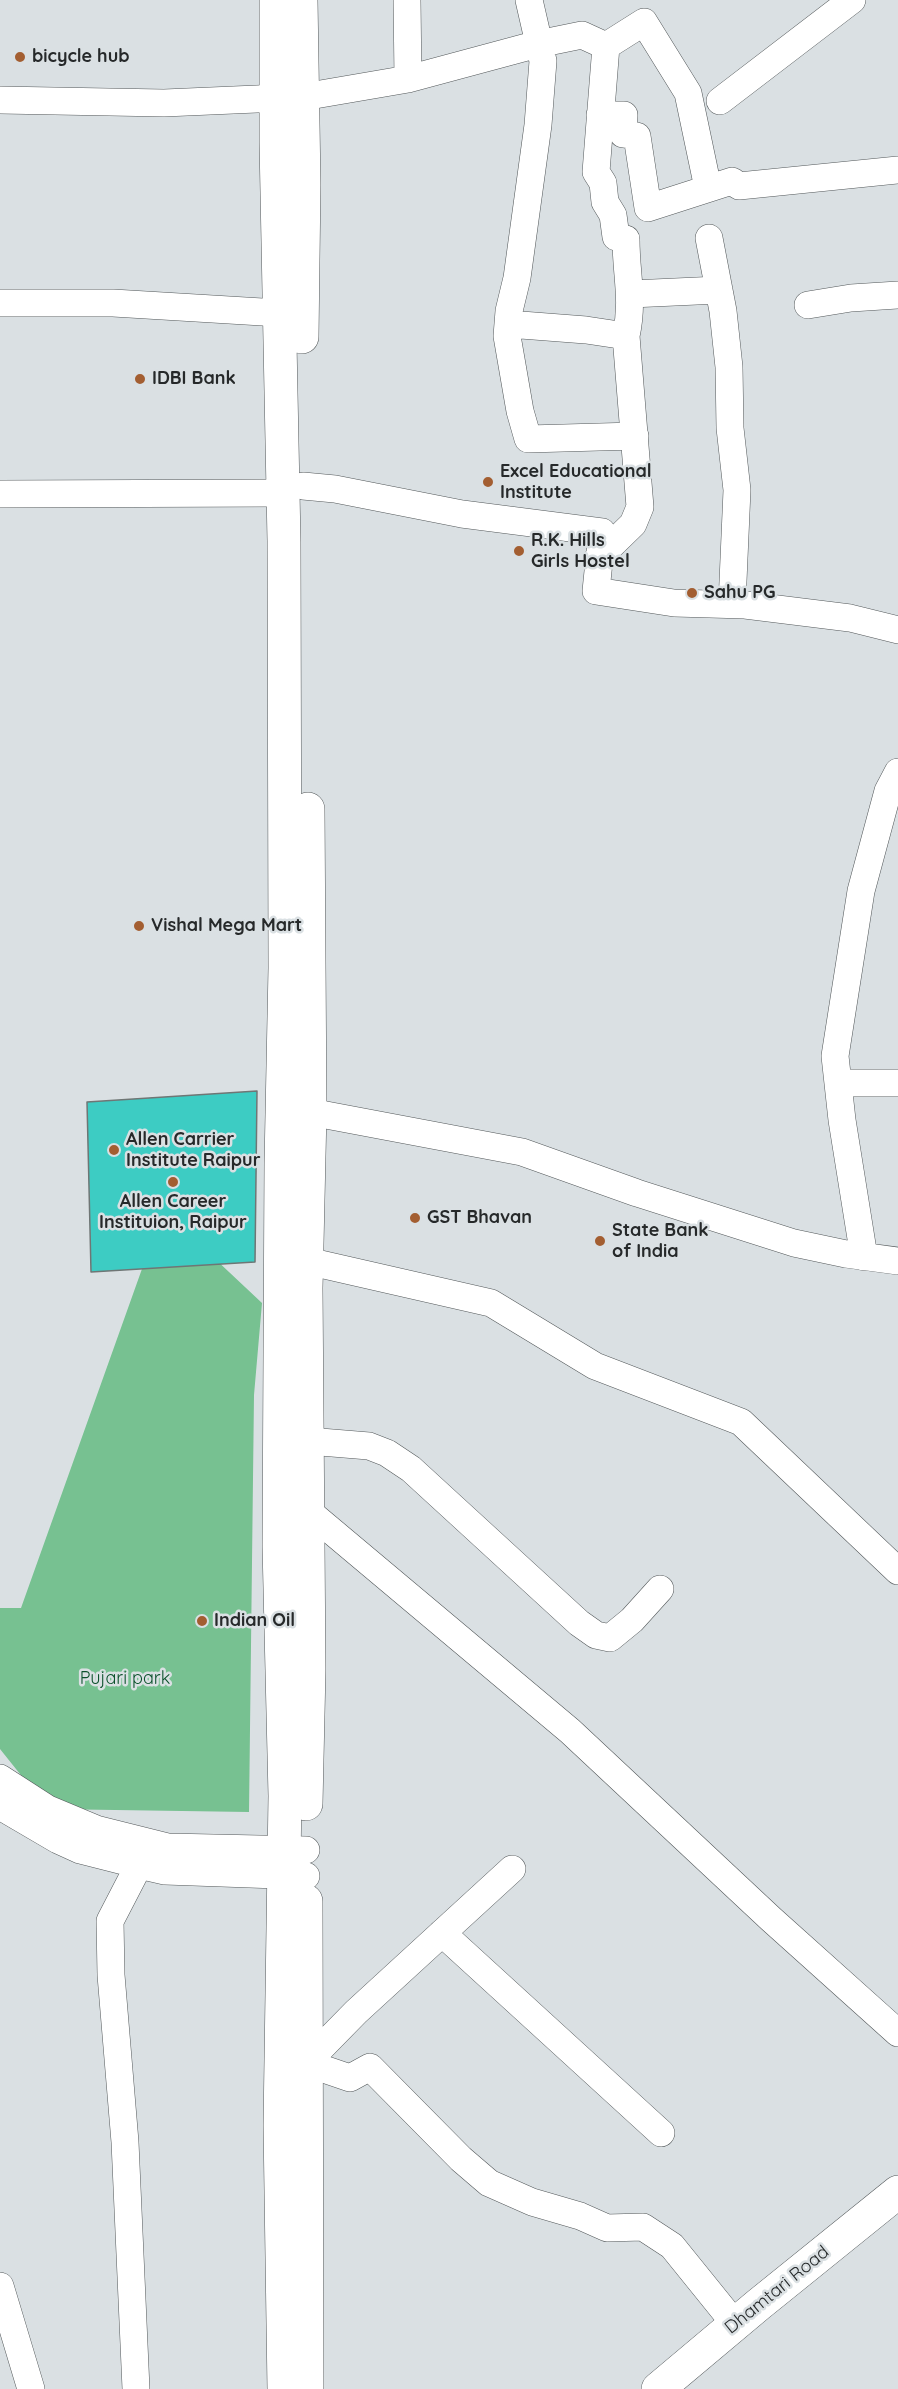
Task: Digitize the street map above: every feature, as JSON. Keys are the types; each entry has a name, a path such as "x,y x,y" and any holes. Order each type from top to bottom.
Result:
{"main road":[{"path":"276,0 289,98 293,489 310,1112 307,1261 309,1512 295,1863 280,2125 284,2389"},
{"path":"301,0 289,98 279,313 293,489 281,1163 279,1546 285,1796 295,1863 306,2063 307,2389"},
{"name":"Dhamtari Road","path":"658,2389 898,2192"},
{"name":"Dhamtari Road","path":"682,2389 898,2218"}],"street":[{"path":"407,0 408,79"},
{"path":"530,0 543,61 538,125 507,336 528,439 635,436"},
{"path":"720,101 852,0"},
{"path":"606,46 644,22 688,93 708,188"},
{"path":"0,100 164,104 289,98 408,79 538,44 582,35 606,46"},
{"path":"598,558 633,524 640,507 626,336 631,314 631,294 626,267 626,239 616,237 613,215 605,202 603,183 596,172 606,46"},
{"path":"600,115 624,116 623,134 637,136 648,208 732,180 739,186 898,170"},
{"path":"709,238 719,290 729,368 730,428 737,490 732,604"},
{"path":"631,294 719,290"},
{"path":"808,305 851,298 898,295"},
{"path":"0,303 113,303 279,313"},
{"path":"508,324 586,330 626,336"},
{"path":"0,494 335,489 462,514 602,532 596,591 674,603 732,604 850,618 898,630"},
{"path":"864,1257 850,1173 836,1056 861,891 888,791 898,772"},
{"path":"838,1083 898,1083"},
{"path":"310,1112 522,1152 794,1243 864,1257 898,1261"},
{"path":"307,1261 490,1303 595,1366 741,1422 898,1571"},
{"path":"308,1441 369,1446 395,1458 411,1469 579,1623 596,1635 610,1638 620,1631 660,1589"},
{"path":"309,1512 570,1731 771,1919 898,2033"},
{"path":"0,1778 48,1809 96,1829 168,1847 295,1863"},
{"path":"0,1806 58,1840 80,1850 139,1865 165,1870 295,1863"},
{"path":"136,2389 126,2166 111,1975 110,1921 139,1865"},
{"path":"512,1869 356,2012 306,2063 350,2078 370,2067 461,2159 489,2182 532,2202 580,2216 607,2228 643,2227 672,2246 735,2324"},
{"path":"442,1933 661,2133"},
{"path":"0,2286 31,2389"}],"green space":[{"name":"Pujari park","path":"163,1210 262,1303 254,1395 249,1812 48,1809 0,1749 0,1608 21,1608"}],"building":[{"name":"Allen Career Instituion, Raipur","path":"257,1091 255,1262 91,1272 87,1102"}],"place":[{"name":"bicycle hub","path":"20,57"},
{"name":"IDBI Bank","path":"140,379"},
{"name":"Excel Educational Institute","path":"488,482"},
{"name":"R.K. Hills Girls Hostel","path":"519,551"},
{"name":"Sahu PG","path":"692,593"},
{"name":"Vishal Mega Mart","path":"139,926"},
{"name":"Allen Carrier Institute Raipur","path":"114,1150"},
{"name":"Allen Career Instituion, Raipur","path":"173,1182"},
{"name":"GST Bhavan","path":"415,1218"},
{"name":"State Bank of India","path":"600,1241"},
{"name":"Indian Oil","path":"202,1621"}]}
